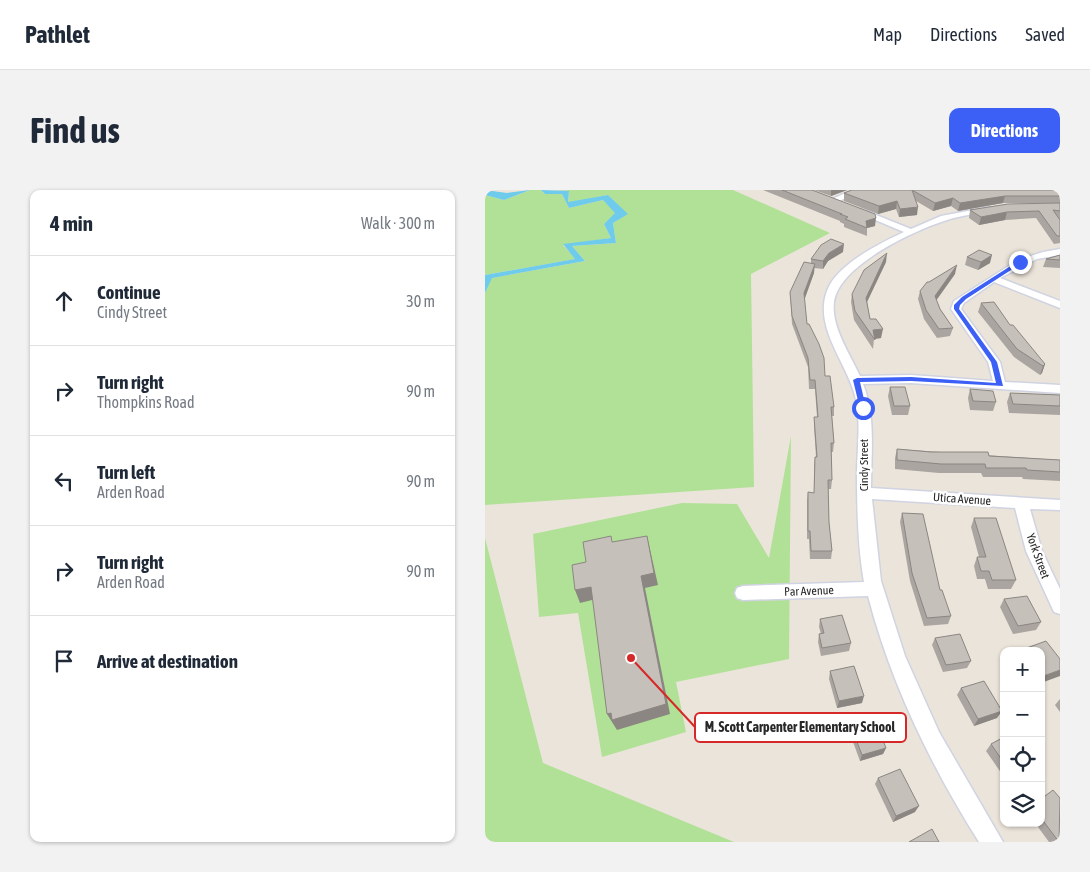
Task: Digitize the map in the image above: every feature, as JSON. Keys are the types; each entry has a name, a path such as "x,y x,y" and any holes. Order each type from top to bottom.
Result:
{"street":[{"path":"841,205 828,200 859,190"},
{"name":"Cindy Street","path":"992,842 954,779 922,720 896,661 874,589 867,540 864,493 864,419 857,380 828,314 831,293 837,282 851,266 912,232 948,217 1005,207"},
{"path":"850,208 912,232"},
{"path":"1000,385 994,362 956,309 959,301 1024,259 1060,252"},
{"path":"994,279 1060,305"},
{"path":"857,380 911,379 1060,389"},
{"name":"Utica Avenue","path":"864,493 1060,505"},
{"name":"York Street","path":"1021,503 1034,551 1060,607"},
{"name":"Par Avenue","path":"743,594 874,589"}],"green space":[{"path":"530,190 541,190 545,194 562,194 569,208 603,200 616,213 604,224 611,238 563,245 576,259 485,275 485,195 504,200"},
{"path":"555,190 733,190 830,233 751,274 754,487 485,505 485,293 491,278 585,261 572,246 616,243 613,223 627,214 608,195 568,203 569,191"},
{"path":"791,436 789,659 676,682 686,732 602,757 578,613 539,617 533,534 682,503 737,504 769,558"},
{"path":"485,538 543,763 734,842 485,842"}],"water":[{"path":"485,190 507,193 530,190 504,200 485,195"},
{"path":"541,190 569,191 568,202 608,195 628,214 613,223 616,243 572,246 585,261 492,278 485,293 485,275 575,259 563,244 611,238 604,224 615,213 603,200 569,208 562,194 545,194"}],"building":[{"path":"782,190 812,190 875,214 876,218 866,221 867,228 845,219 848,217 840,214 842,214"},
{"path":"852,190 912,190 918,207 900,209 897,201 879,206 844,193"},
{"path":"912,190 1060,190 1060,196 1005,196 960,203 953,198 935,203"},
{"path":"1060,203 1060,211 1053,210 1060,220 1060,236 1057,236 1039,211 1007,212 981,217 970,210 1008,204"},
{"path":"831,239 844,244 829,253 823,261 811,259 821,245"},
{"path":"979,250 992,255 981,262 967,257"},
{"path":"887,253 866,298 870,319 876,319 883,329 873,330 875,340 855,311 852,294 864,270"},
{"path":"1060,255 1060,260 1046,259"},
{"path":"804,262 815,264 804,293 807,324 809,324 819,344 824,358 825,376 830,376 834,407 831,407 834,443 831,443 832,480 828,480 832,551 811,551 810,531 808,531 808,492 814,493 815,457 817,457 814,417 818,417 815,380 810,380 808,358 792,316 790,292"},
{"path":"957,265 935,296 940,309 953,328 939,329 926,310 920,291 927,282"},
{"path":"994,302 1010,325 1013,325 1045,364 1043,366 1017,349 981,303"},
{"path":"890,387 905,387 910,406 894,406"},
{"path":"970,389 993,391 996,402 973,401"},
{"path":"1010,393 1060,395 1060,406 1013,404"},
{"path":"897,449 931,452 988,452 989,456 1060,460 1060,472 1027,470 1026,468 986,468 985,464 941,464 897,460"},
{"path":"902,513 923,514 940,590 942,590 951,616 927,618 912,573"},
{"path":"974,518 996,518 1016,580 992,580 989,571 981,571 977,557 986,557"},
{"path":"611,536 612,542 647,536 654,573 641,576 666,704 612,720 611,713 607,714 591,587 575,590 572,565 586,562 583,542"},
{"path":"1027,596 1041,622 1018,626 1004,599"},
{"path":"842,615 851,643 822,648 819,634 824,633 820,619"},
{"path":"960,634 971,661 946,665 935,638"},
{"path":"1046,641 1060,659 1060,670 1045,676 1045,647 1029,647"},
{"path":"854,666 864,696 839,701 830,671"},
{"path":"984,681 1000,708 1000,712 978,719 961,688"},
{"path":"874,718 886,748 862,755 850,724"},
{"path":"1000,739 1000,757 991,744"},
{"path":"900,769 919,806 896,816 878,778"},
{"path":"1053,790 1060,798 1059,842 1045,823 1045,796"},
{"path":"932,829 939,842 909,842"}],"place":[{"name":"M. Scott Carpenter Elementary School","path":"631,658"}],"route":[{"path":"863,408 857,380 911,379 1000,385 997,367 956,309 959,301 1020,262"}]}
